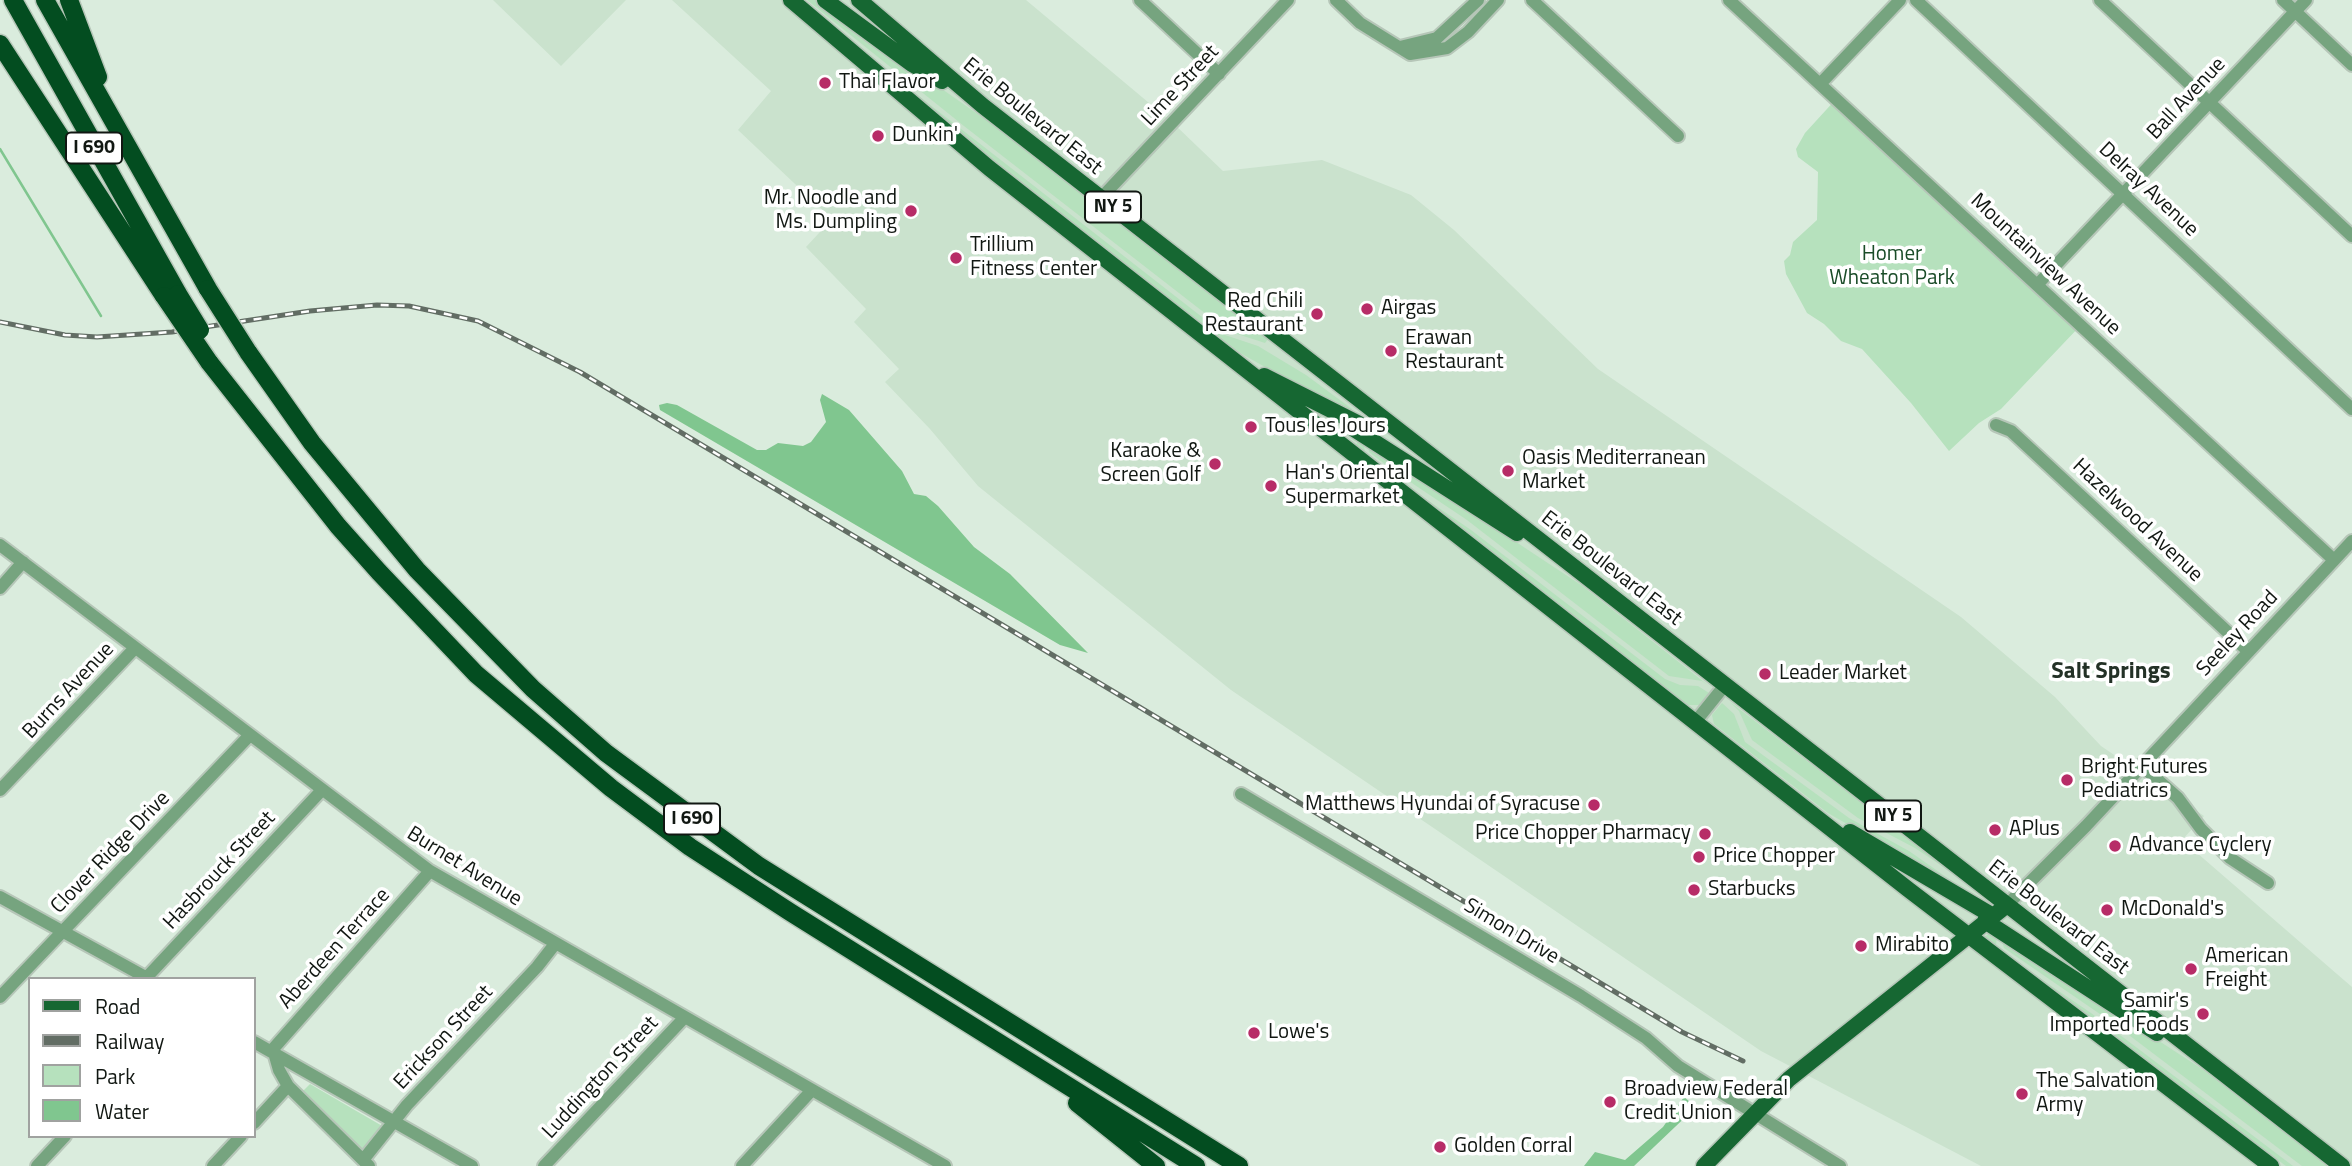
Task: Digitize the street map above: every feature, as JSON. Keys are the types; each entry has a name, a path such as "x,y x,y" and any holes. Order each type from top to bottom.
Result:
{"highway":[{"name":"I 690","path":"13,0 171,295 213,360 268,439 379,572 476,674 611,789 690,846 1196,1166"},
{"name":"I 690","path":"45,0 110,110 208,289 248,352 312,443 417,570 533,689 606,753 759,866 1239,1166"},
{"path":"69,0 110,110"},
{"path":"0,36 30,88"},
{"path":"0,44 171,295"},
{"path":"993,1039 1156,1166"}],"main road":[{"name":"NY 5","path":"791,0 941,130 1968,934 2271,1166"},
{"path":"825,0 912,64 983,106"},
{"name":"Erie Boulevard East","path":"859,0 983,106 2342,1166"},
{"path":"1243,366 1298,390 1357,426 1493,520 1562,558"},
{"path":"1811,810 1989,918 2219,1071"},
{"path":"1704,1166 1789,1079 2007,905"}],"street":[{"path":"1140,0 1219,74"},
{"name":"Lime Street","path":"1101,198 1288,0"},
{"path":"1336,0 1360,23 1410,54 1468,32 1498,0"},
{"path":"1438,44 1478,0"},
{"path":"1532,0 1678,136"},
{"name":"Mountainview Avenue","path":"1729,0 2334,560"},
{"path":"1821,83 1900,0"},
{"name":"Delray Avenue","path":"1916,0 2352,409"},
{"path":"2100,0 2352,236"},
{"path":"2283,0 2352,65"},
{"name":"Ball Avenue","path":"2037,285 2306,0"},
{"path":"1342,444 1371,409"},
{"name":"Hazelwood Avenue","path":"1996,425 2011,431 2248,651"},
{"name":"Seeley Road","path":"2007,905 2352,541"},
{"name":"Burnet Avenue","path":"0,545 321,791 430,871 812,1090 926,1162 945,1166"},
{"path":"0,588 23,562"},
{"name":"Burns Avenue","path":"0,790 135,648"},
{"path":"1696,721 1726,685"},
{"name":"Clover Ridge Drive","path":"0,996 249,736"},
{"path":"2141,765 2178,798 2222,850 2269,883"},
{"name":"Hasbrouck Street","path":"149,977 321,791"},
{"name":"Simon Drive","path":"1241,794 1581,996 1646,1038 1678,1066 1840,1166"},
{"name":"Aberdeen Terrace","path":"273,1054 274,1045 430,871"},
{"path":"0,897 146,977"},
{"name":"Erickson Street","path":"366,1163 393,1122 537,967 555,944"},
{"name":"Luddington Street","path":"544,1166 685,1017"},
{"path":"256,1043 472,1166"},
{"path":"273,1054 288,1086 366,1163"},
{"path":"256,1121 288,1086"},
{"path":"742,1166 812,1090"},
{"path":"37,1166 63,1138"},
{"path":"213,1166 239,1138"}],"shaded area":[{"path":"493,0 626,0 561,66"},
{"path":"672,0 1026,0 1173,123 1223,171 1322,160 1411,195 1454,230 1598,369 1961,617 2055,697 2101,746 2204,816 2182,840 2352,987 2352,1166 1981,1166 1761,1051 1231,690 978,486 930,429 885,382 899,369 854,322 866,309 806,247 832,219 738,130 771,91"}],"green space":[{"path":"807,0 815,0 989,122 1268,339 1265,343 1231,332 1206,314"},
{"path":"856,47 1225,335 1258,346 1306,375 1352,409 1349,414 1233,349 881,74"},
{"name":"Homer Wheaton Park","path":"1837,98 2081,325 2001,409 1979,423 1949,451 1911,403 1862,349 1841,341 1824,324 1807,313 1786,274 1784,261 1790,255 1793,242 1817,220 1818,172 1798,157 1796,149 1805,133"},
{"path":"1359,439 1363,441 1366,457 1471,530 1665,679 1680,685 1698,686 1709,693 1699,705 1688,705 1479,541 1358,452 1355,447"},
{"path":"1368,444 1581,585 1709,686 1702,681 1669,676 1467,520 1369,452"},
{"path":"1730,702 1863,804 1898,826 1976,889 1915,848 1858,818 1752,740 1739,711"},
{"path":"1722,703 1734,714 1745,742 1849,818 1909,851 1982,902 1828,813 1714,724 1712,715"},
{"path":"1991,932 1997,934 1996,946 2003,953 2091,1013 2293,1166 2286,1166 1983,938"},
{"path":"2001,938 2202,1069 2327,1166 2302,1166 2113,1023 2004,948"},
{"path":"310,1084 384,1127 363,1151 302,1092"}],"water":[{"path":"822,394 849,410 902,471 914,494 926,496 938,506 974,547 1010,574 1088,653 1060,645 660,410 659,405 677,405 757,450 766,450 778,443 803,446 811,442 826,422 820,400"},
{"path":"1684,1097 1696,1107 1634,1166 1584,1166 1595,1152 1625,1160 1663,1127"}],"waterway":[{"path":"0,149 101,316"}],"railway":[{"path":"0,322 65,335 97,337 172,332 310,311 377,305 409,306 478,321 580,372 1682,1032 1743,1061"}],"place":[{"name":"Thai Flavor","path":"825,83"},
{"name":"Dunkin'","path":"878,136"},
{"name":"Mr. Noodle and Ms. Dumpling","path":"911,211"},
{"name":"Trillium Fitness Center","path":"956,258"},
{"name":"Airgas","path":"1367,309"},
{"name":"Red Chili Restaurant","path":"1317,314"},
{"name":"Erawan Restaurant","path":"1391,351"},
{"name":"Tous les Jours","path":"1251,427"},
{"name":"Karaoke & Screen Golf","path":"1215,464"},
{"name":"Oasis Mediterranean Market","path":"1508,471"},
{"name":"Han's Oriental Supermarket","path":"1271,486"},
{"name":"Leader Market","path":"1765,674"},
{"name":"Bright Futures Pediatrics","path":"2067,780"},
{"name":"Matthews Hyundai of Syracuse","path":"1594,805"},
{"name":"APlus","path":"1995,830"},
{"name":"Price Chopper Pharmacy","path":"1705,834"},
{"name":"Advance Cyclery","path":"2115,846"},
{"name":"Price Chopper","path":"1699,857"},
{"name":"Starbucks","path":"1694,890"},
{"name":"McDonald's","path":"2107,910"},
{"name":"Mirabito","path":"1861,946"},
{"name":"American Freight","path":"2191,969"},
{"name":"Samir's Imported Foods","path":"2203,1014"},
{"name":"Lowe's","path":"1254,1033"},
{"name":"The Salvation Army","path":"2022,1094"},
{"name":"Broadview Federal Credit Union","path":"1610,1102"},
{"name":"Golden Corral","path":"1440,1147"}],"district":[{"name":"Salt Springs","path":"2111,672"}]}
